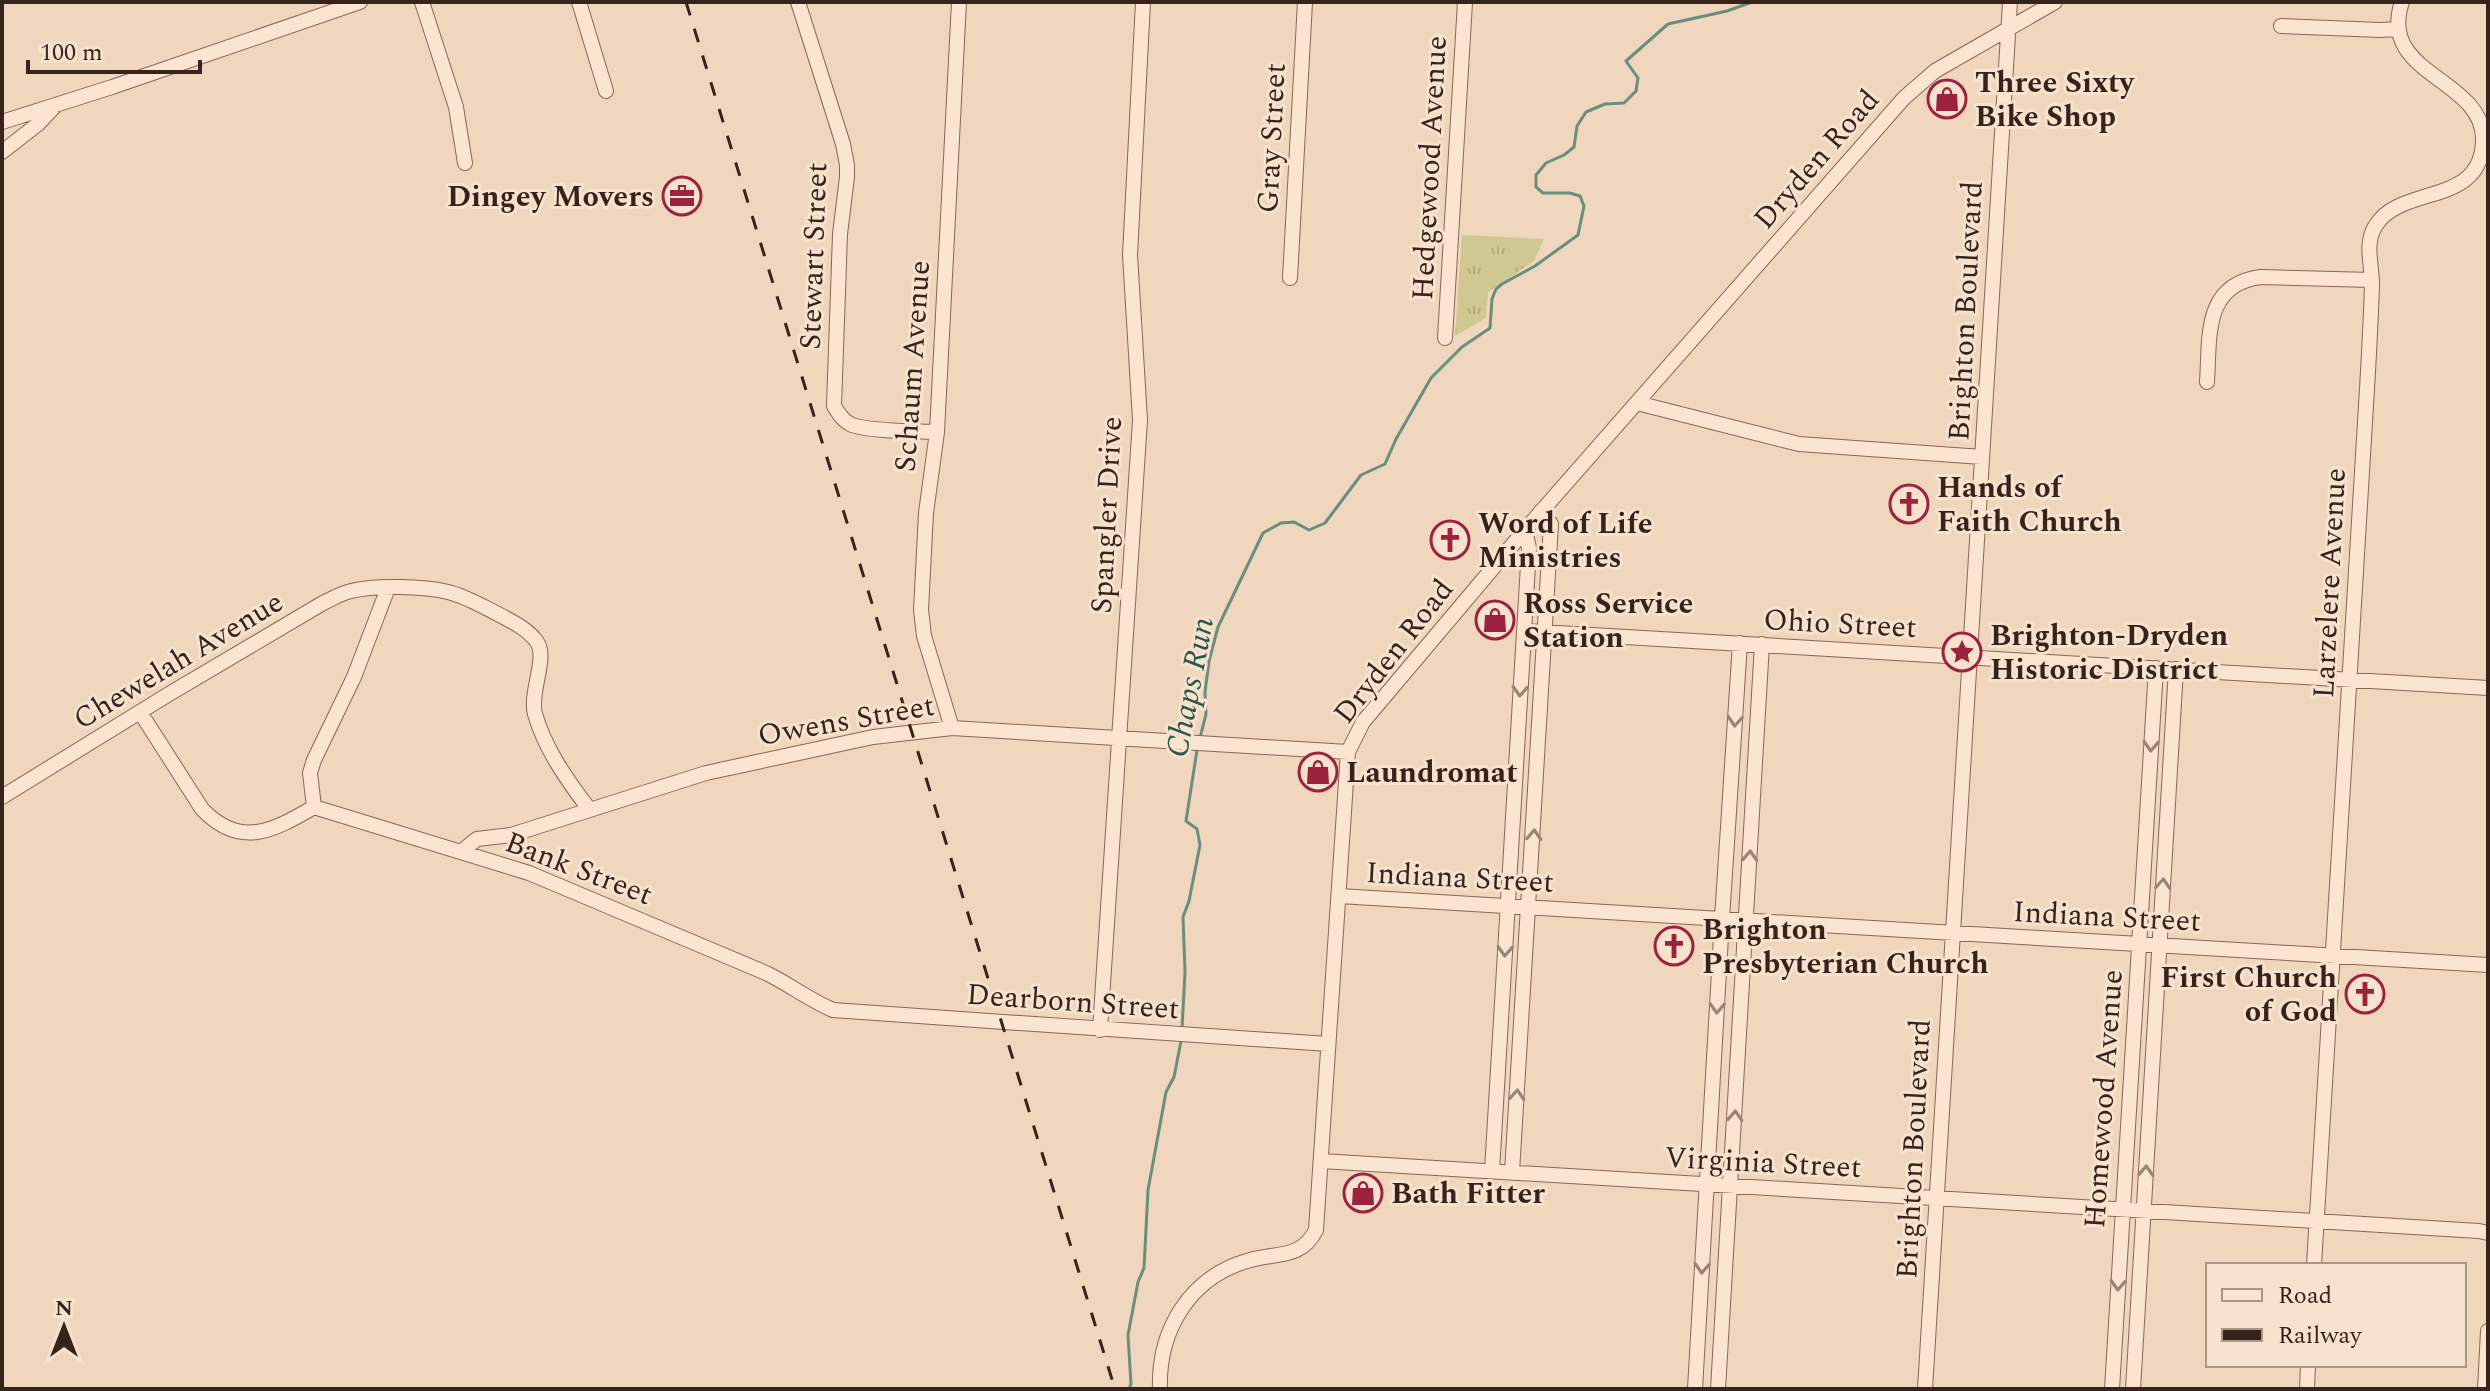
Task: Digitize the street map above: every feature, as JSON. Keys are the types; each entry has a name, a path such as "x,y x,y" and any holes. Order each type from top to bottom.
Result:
{"street":[{"path":"2,122 360,2"},
{"path":"422,2 456,107 465,163"},
{"path":"579,2 606,91"},
{"name":"Stewart Street","path":"798,2 847,165 840,234 834,406 844,420 866,428 937,432"},
{"name":"Schaum Avenue","path":"952,728 924,636 921,610 926,513 937,432 959,2"},
{"name":"Spangler Drive","path":"1100,1030 1140,420 1130,255 1143,2"},
{"name":"Gray Street","path":"1290,278 1305,2"},
{"name":"Hedgewood Avenue","path":"1445,338 1465,2"},
{"name":"Brighton Boulevard","path":"1925,1389 2010,2"},
{"name":"Dryden Road","path":"1160,1389 1160,1364 1167,1335 1182,1307 1205,1281 1250,1260 1296,1251 1311,1239 1316,1230 1348,752 1363,722 1541,511 1916,85 2055,2"},
{"path":"2281,26 2398,29 2402,2"},
{"name":"Larzelere Avenue","path":"2314,1263 2372,280 2369,257 2374,227 2384,215 2399,205 2447,190 2464,180 2475,169 2481,156 2483,138 2480,122 2470,105 2412,57 2404,48 2398,29"},
{"path":"2,152 38,124 56,105"},
{"path":"2207,382 2211,323 2220,297 2230,287 2245,279 2260,277 2372,280"},
{"path":"1637,403 1799,444 1982,457"},
{"path":"1512,1172 1551,523 1541,511"},
{"path":"1492,1171 1529,548 1525,530"},
{"path":"140,712 180,778 214,822 227,830 246,834 275,827 314,807 310,773 314,760 354,677 388,588"},
{"name":"Chewelah Avenue","path":"2,797 323,603 348,591 388,588 430,589 467,598 524,629 538,644 541,658 533,697 534,712 560,767 589,809"},
{"name":"Ohio Street","path":"1524,631 2488,688"},
{"path":"1695,1389 1740,643"},
{"path":"1718,1389 1762,644"},
{"name":"Homewood Avenue","path":"2112,1389 2156,668"},
{"name":"Homewood Avenue","path":"2133,1389 2176,669"},
{"name":"Owens Street","path":"462,851 477,839 511,835 706,773 873,737 952,728 1348,752"},
{"name":"Bank Street","path":"314,807 462,851 590,897 766,973 816,1003"},
{"name":"Indiana Street","path":"1339,896 2488,965"},
{"name":"Dearborn Street","path":"816,1003 833,1010 1328,1044"},
{"name":"Virginia Street","path":"1321,1161 2122,1208 2488,1233"},
{"path":"2485,1389 2488,1331"},
{"path":"2307,1389 2308,1367"}],"green space":[{"path":"1462,235 1544,239 1534,261 1488,292 1486,318 1455,336"}],"waterway":[{"name":"Chaps Run","path":"1200,738 1206,714 1209,661 1218,627 1263,533 1281,523 1294,522 1309,530 1325,523 1361,475 1385,464 1431,378 1462,347 1490,328 1492,299 1496,289 1578,235 1584,206 1580,196 1543,193 1536,187 1536,175 1546,163 1574,147 1577,126 1586,112 1605,104 1624,103 1636,91 1638,78 1626,61 1668,24 1752,2"},
{"name":"Chaps Run","path":"1182,1029 1185,972 1183,917 1200,845 1197,829 1186,821 1197,750"},
{"name":"Chaps Run","path":"1129,1389 1128,1335 1138,1282 1144,1268 1148,1190 1166,1092 1174,1077 1181,1041"}],"railway":[{"path":"686,2 1115,1389"}],"place":[{"name":"Three Sixty Bike Shop","path":"1947,99"},
{"name":"Dingey Movers","path":"682,196"},
{"name":"Hands of Faith Church","path":"1909,504"},
{"name":"Word of Life Ministries","path":"1450,540"},
{"name":"Ross Service Station","path":"1495,620"},
{"name":"Brighton-Dryden Historic District","path":"1962,652"},
{"name":"Laundromat","path":"1318,772"},
{"name":"Brighton Presbyterian Church","path":"1674,946"},
{"name":"First Church of God","path":"2365,994"},
{"name":"Bath Fitter","path":"1363,1193"}]}
